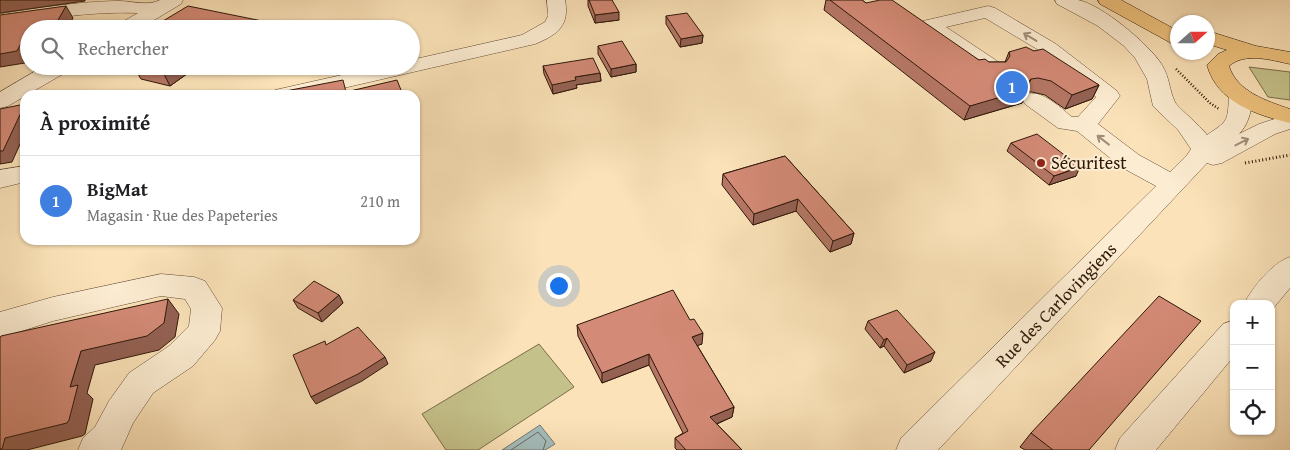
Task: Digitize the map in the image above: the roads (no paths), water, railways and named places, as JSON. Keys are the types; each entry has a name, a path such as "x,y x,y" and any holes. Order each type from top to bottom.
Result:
{"main road":[{"path":"1107,0 1170,35"},
{"path":"1127,0 1170,20"},
{"path":"1215,39 1255,52 1290,58"},
{"path":"1255,52 1237,53 1224,58 1218,65 1219,74 1240,95 1256,104 1290,116"},
{"path":"1211,60 1218,65"}],"street":[{"path":"139,20 174,0"},
{"path":"420,64 528,40 544,34 556,23 559,12 556,0"},
{"path":"1064,0 1091,13 1136,47 1149,62 1158,78 1164,106 1179,118 1198,139 1200,155"},
{"path":"0,20 109,5 140,6 156,10"},
{"path":"992,68 930,24 988,12 1049,48 1109,96 1084,124"},
{"path":"0,101 45,75"},
{"path":"305,90 372,75"},
{"path":"1179,118 1233,127 1238,118 1240,95"},
{"path":"1033,99 1066,122 1084,124 1130,161 1174,184"},
{"name":"Rue des Carlovingiens","path":"1200,155 1214,156 1290,121"},
{"name":"Rue des Carlovingiens","path":"914,450 1174,184 1200,155 1233,127"},
{"path":"0,179 20,175"},
{"path":"1262,300 1290,268"},
{"path":"0,326 53,308 161,285 194,289 207,308 204,331 181,356 142,383 121,412 108,439 96,450"},
{"path":"1133,450 1230,338"}],"water":[{"path":"540,425 555,444 545,450 502,450"}],"place":[{"name":"BigMat","path":"1012,87"},
{"name":"Sécuritest","path":"1041,163"}]}
